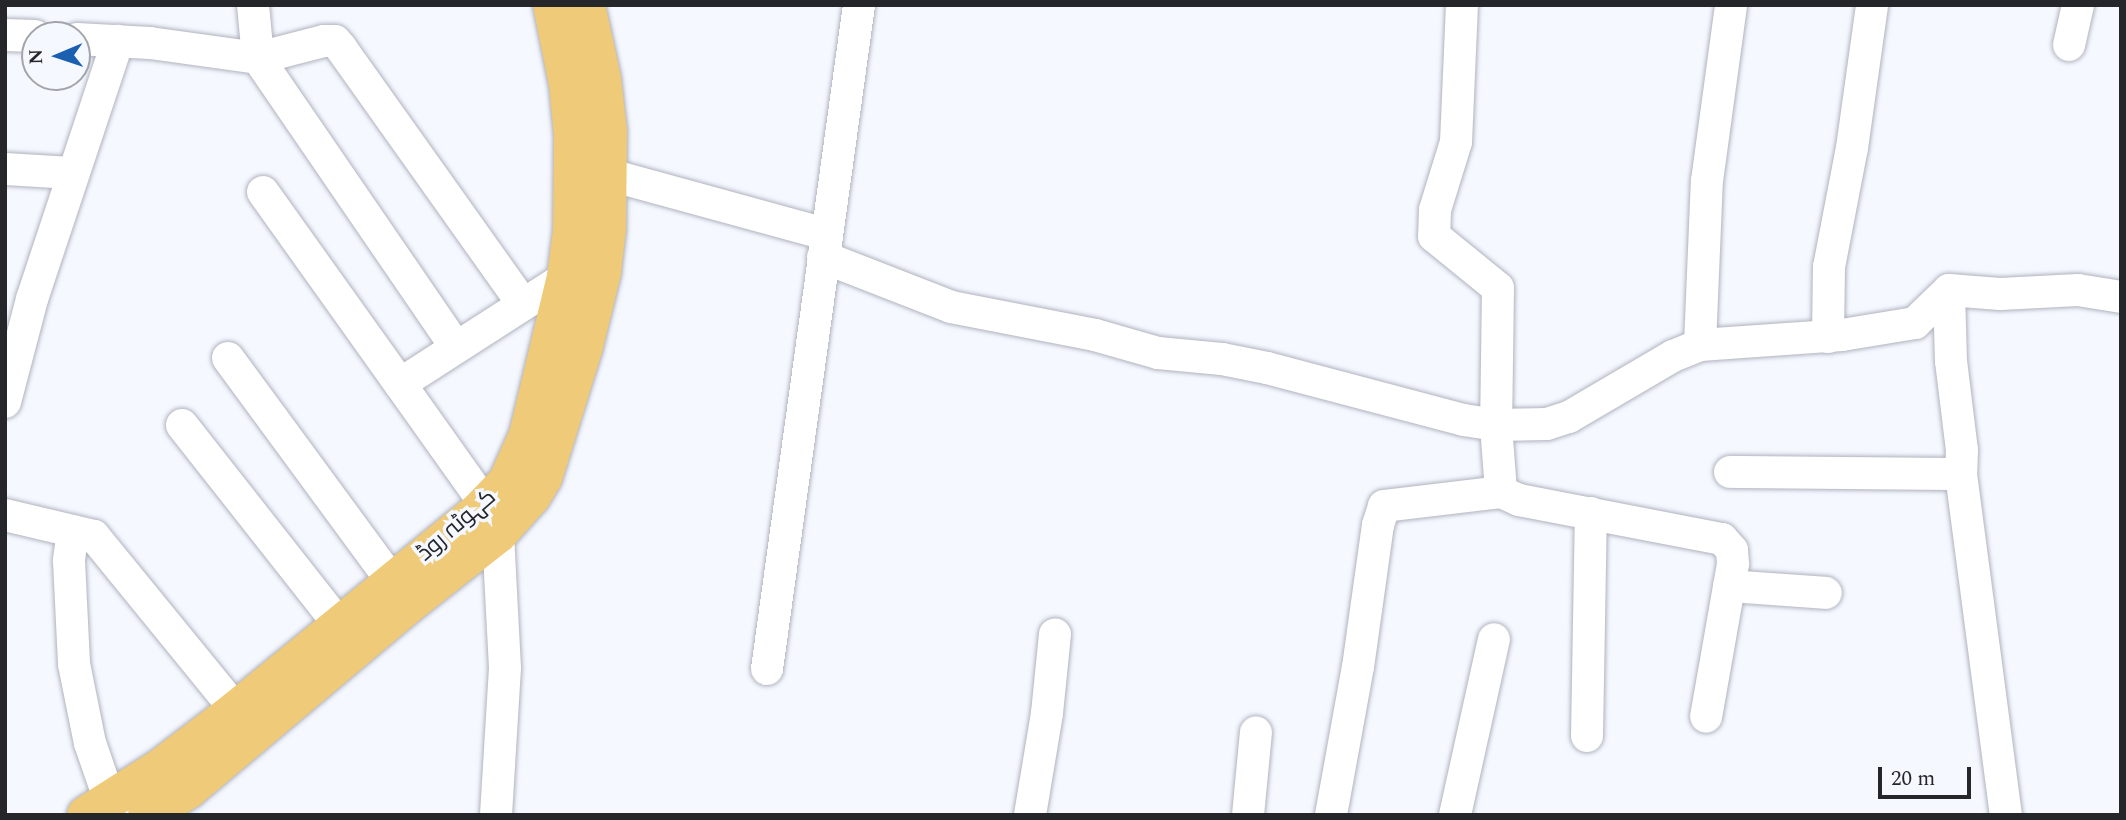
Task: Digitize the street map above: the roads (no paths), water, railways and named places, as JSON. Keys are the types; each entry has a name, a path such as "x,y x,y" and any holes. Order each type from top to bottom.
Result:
{"main road":[{"name":"کہوٹہ روڈ","path":"492,519 528,435 565,277 572,231 573,136 568,83 552,5"},
{"name":"کہوٹہ روڈ","path":"148,815 188,790 400,593 492,519 532,496 554,449 602,272 610,175 603,79 586,5"},
{"name":"کہوٹہ روڈ","path":"105,810 340,626 400,593"}],"street":[{"path":"253,5 258,58 456,347"},
{"path":"766,669 859,5"},
{"path":"1462,5 1456,142 1435,210 1434,236 1498,288 1496,425 1502,492"},
{"path":"1700,345 1707,181 1731,5"},
{"path":"1828,337 1829,267 1852,148 1872,5"},
{"path":"2069,45 2078,5"},
{"path":"91,40 258,58 324,41 335,41 523,304"},
{"path":"5,402 19,299 72,173 118,41"},
{"path":"5,169 72,173"},
{"path":"610,175 825,245 951,307 1095,335 1158,353 1222,359 1268,368 1464,420 1496,425 1547,424 1569,417 1673,356 1700,345 1828,337 1915,323 1949,290 2000,294 2078,290 2121,298"},
{"path":"263,192 492,519 505,668 498,815"},
{"path":"400,384 565,277"},
{"path":"1949,290 1951,361 1962,450 1961,474 2006,815"},
{"path":"228,358 400,593"},
{"path":"181,425 340,626"},
{"path":"1730,472 1961,474"},
{"path":"1331,815 1359,667 1378,525 1384,506 1502,492 1519,500 1722,539 1732,550 1733,564 1706,717"},
{"path":"1587,736 1591,513"},
{"path":"5,515 94,536 236,710"},
{"path":"73,531 69,561 74,664 105,810"},
{"path":"1729,586 1825,593"},
{"path":"1030,815 1047,713 1055,634"},
{"path":"1455,815 1494,639"},
{"path":"1248,815 1256,732"}]}
